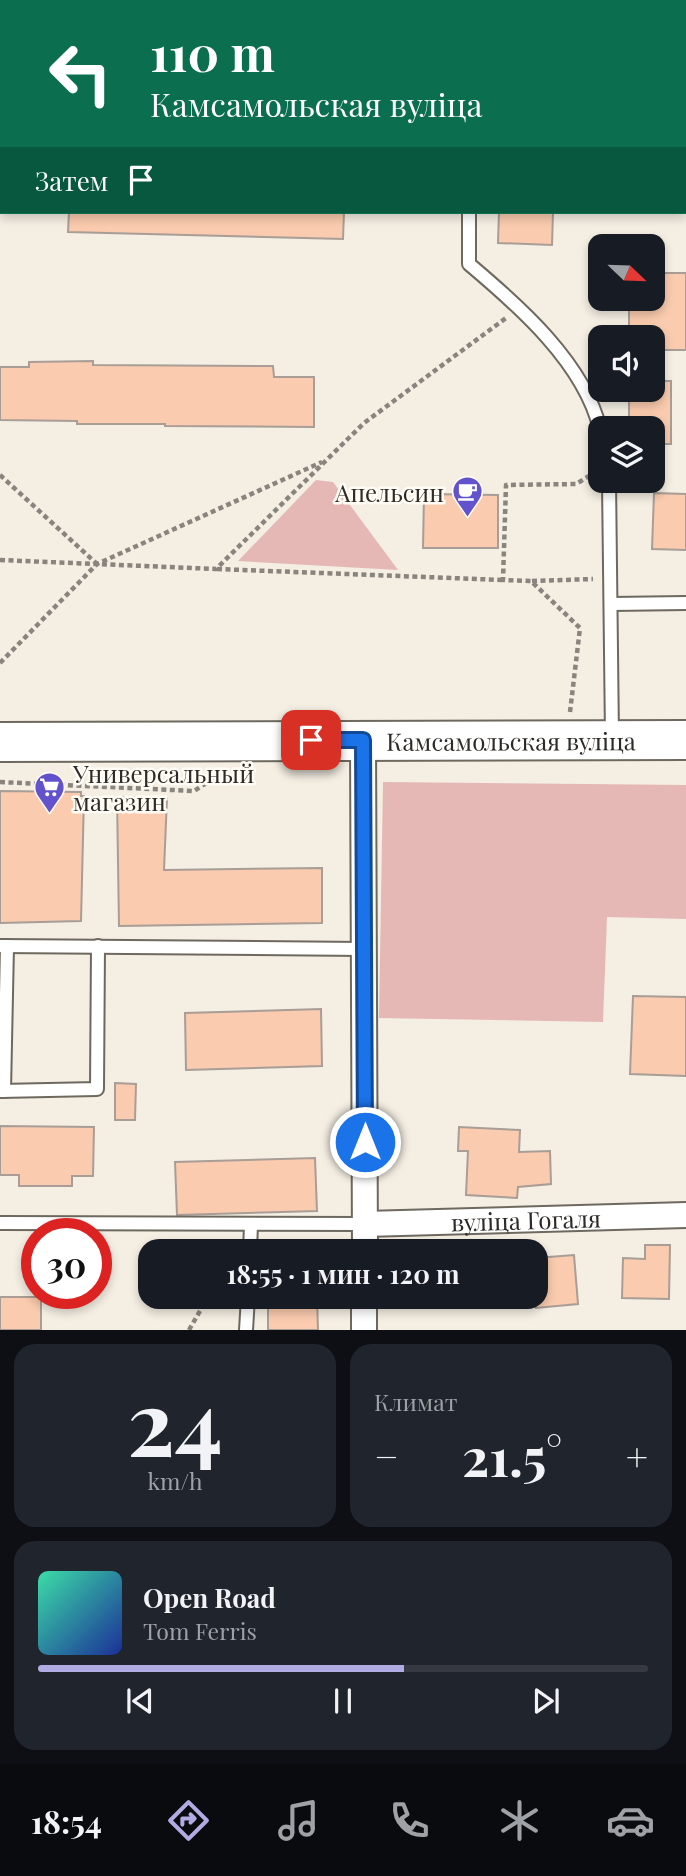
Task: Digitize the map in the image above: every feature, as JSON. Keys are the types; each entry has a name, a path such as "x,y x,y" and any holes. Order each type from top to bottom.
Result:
{"main road":[{"name":"Камсамольская вуліца","path":"0,741 686,740"}],"street":[{"path":"363,740 365,1239"},
{"name":"вуліца Гогаля","path":"365,1224 686,1215"},
{"path":"364,1309 364,1330"}],"lane":[{"path":"469,214 469,264 520,307 581,380 595,416"},
{"path":"609,493 612,741"},
{"path":"611,604 686,603"},
{"path":"98,946 97,1089 2,1091 3,946 98,946 364,949"},
{"path":"0,1223 365,1224"},
{"path":"250,1239 251,1224"},
{"path":"246,1330 247,1309"}],"path":[{"path":"216,569 364,423 520,307"},
{"path":"0,663 97,564 326,460"},
{"path":"0,475 97,564"},
{"path":"503,580 506,485 576,484 588,476"},
{"path":"0,560 531,581 611,578"},
{"path":"531,581 580,628 570,713"},
{"path":"189,1330 201,1309"}],"shaded area":[{"path":"316,480 333,482 398,570 238,561"},
{"path":"383,782 686,785 686,919 607,917 603,1022 379,1018"}],"building":[{"path":"69,214 344,214 343,239 68,232"},
{"path":"499,214 553,214 552,245 498,243"},
{"path":"665,273 686,273 686,350 665,350 665,325 629,325 629,312 665,312"},
{"path":"93,361 93,365 273,366 274,377 314,377 314,427 165,426 0,420 0,367 29,367 29,362"},
{"path":"665,381 671,381 671,444 665,444 665,416 629,416 629,402 665,402"},
{"path":"654,493 686,494 686,550 652,549"},
{"path":"424,494 498,495 498,548 423,548"},
{"path":"0,791 81,792 81,796 84,796 81,921 0,923"},
{"path":"117,797 167,798 164,870 322,868 322,923 119,926"},
{"path":"633,996 686,997 686,1076 630,1074"},
{"path":"321,1009 322,1066 186,1070 185,1013"},
{"path":"115,1083 136,1084 135,1120 115,1120"},
{"path":"0,1126 94,1127 93,1176 72,1176 72,1186 19,1186 19,1175 0,1175"},
{"path":"459,1127 520,1130 519,1152 550,1151 551,1184 518,1187 517,1198 466,1195 468,1151 458,1151"},
{"path":"315,1158 317,1211 177,1215 175,1162"},
{"path":"645,1245 670,1245 669,1299 622,1298 623,1258 645,1259"},
{"path":"574,1255 578,1304 548,1307 548,1257"},
{"path":"0,1297 21,1297 21,1309 41,1309 41,1330 0,1330"},
{"path":"268,1309 317,1309 318,1330 268,1330"}],"place":[{"name":"Апельсин","path":"467,519"},
{"name":"Универсальный магазин","path":"50,814"}],"route":[{"path":"311,740 363,740 365,1142"}]}
